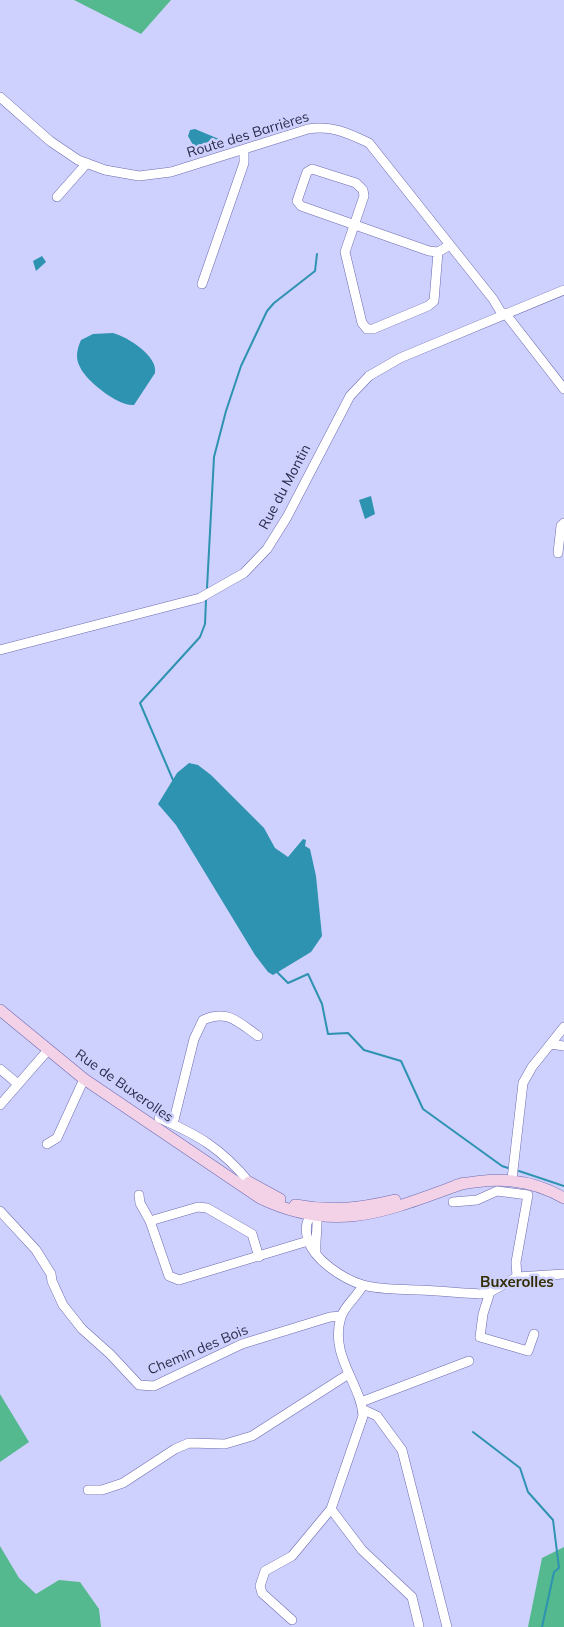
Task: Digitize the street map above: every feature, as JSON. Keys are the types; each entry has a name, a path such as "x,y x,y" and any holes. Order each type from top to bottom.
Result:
{"street":[{"name":"Route des Barrières","path":"0,98 50,141 78,160 105,170 139,176 171,172 316,128 331,128 346,132 369,144 564,389"},
{"path":"202,284 244,163 244,149"},
{"path":"57,197 87,163"},
{"path":"438,252 434,301 428,306 373,329 367,329 362,322 344,252 353,224 364,196 363,190 356,183 312,169 307,172 297,201 301,206 353,224 429,251 438,252 450,245"},
{"name":"Rue du Montin","path":"0,650 200,598 244,573 267,549 287,517 342,408 358,386 387,364 503,313 564,290"},
{"path":"558,552 561,526 564,523"},
{"name":"Rue de Buxerolles","path":"0,1010 84,1079 260,1198 281,1208 314,1214 359,1216 382,1211 464,1183 484,1179 512,1179 550,1190 564,1198"},
{"path":"172,1124 194,1039 203,1020 214,1015 227,1015 258,1036"},
{"path":"512,1179 523,1083 532,1067 564,1027"},
{"path":"551,1044 564,1046"},
{"path":"0,1105 48,1050"},
{"path":"0,1069 18,1084"},
{"path":"46,1144 57,1138 84,1079"},
{"path":"158,1118 193,1133 230,1160 248,1182"},
{"path":"184,1145 193,1133"},
{"name":"Rue de Buxerolles","path":"184,1145 248,1182 314,1214"},
{"path":"453,1202 477,1200 497,1191 528,1195 516,1262 517,1277"},
{"path":"139,1195 140,1203 150,1221 169,1276 179,1280 308,1241"},
{"path":"150,1221 198,1207 207,1208 252,1234 259,1257"},
{"name":"Chemin des Bois","path":"0,1211 36,1250 52,1274 52,1281 63,1305 82,1329 110,1354 138,1385 154,1386 242,1344 330,1317 341,1316"},
{"path":"314,1214 306,1222 308,1241 329,1265 363,1285 385,1289 480,1294 490,1292 517,1277 564,1274"},
{"path":"314,1214 316,1252"},
{"path":"292,1620 262,1593 260,1586 265,1571 292,1556 331,1509 363,1416 362,1405 347,1375 338,1337 341,1316 363,1285"},
{"path":"490,1292 482,1314 480,1337 528,1351 534,1334"},
{"path":"362,1405 469,1361"},
{"path":"88,1490 102,1490 123,1483 175,1449 189,1443 225,1444 252,1436 347,1375"},
{"path":"362,1405 377,1416 402,1450 447,1627"},
{"path":"331,1509 362,1550 412,1597 419,1626"}],"green space":[{"path":"74,0 171,0 141,34"},
{"path":"0,1394 29,1442 0,1462"},
{"path":"0,1546 19,1578 36,1594 59,1580 80,1582 99,1609 101,1627 0,1627"},
{"path":"564,1547 564,1627 528,1627 542,1558"}],"water":[{"path":"195,129 219,139 221,144 216,149 197,152 188,136 190,130"},
{"path":"42,256 46,262 36,271 33,261"},
{"path":"113,333 141,348 152,360 155,367 155,373 134,405 128,405 112,398 83,373 78,364 77,353 81,340 93,334"},
{"path":"371,496 375,514 365,519 359,500"},
{"path":"189,763 198,765 211,775 264,828 275,848 288,857 303,839 306,840 305,846 310,849 316,876 322,936 311,952 273,975 268,972 255,955 176,825 158,804 177,773"}],"waterway":[{"path":"207,588 214,457 226,411 241,366 267,311 274,303 315,271 317,254"},
{"path":"173,780 140,703 200,637 205,624 206,600"},
{"path":"276,971 288,983 308,974 322,1004 328,1034 348,1033 364,1050 401,1061 423,1109 502,1166 508,1168"},
{"path":"519,1171 564,1186"},
{"path":"473,1432 520,1468 528,1492 553,1520 559,1568 554,1572 542,1627"}],"district":[{"name":"Buxerolles","path":"517,1282"}]}
